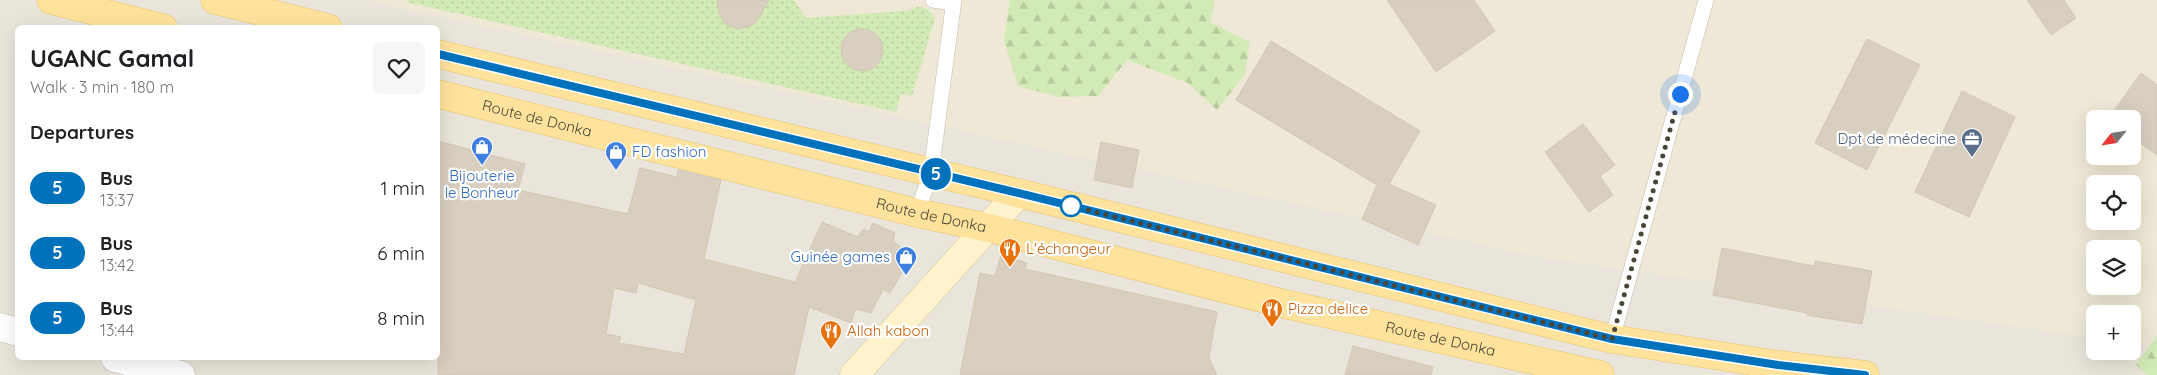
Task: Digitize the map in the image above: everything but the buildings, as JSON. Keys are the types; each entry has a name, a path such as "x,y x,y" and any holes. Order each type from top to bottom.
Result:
{"main road":[{"path":"51,0 151,25"},
{"path":"215,0 316,25"},
{"path":"440,54 1019,193 1612,339 1778,365 1865,375"},
{"name":"Route de Donka","path":"440,94 918,213 989,228 1285,304 1599,375"},
{"path":"854,375 1019,193"}],"street":[{"path":"0,327 15,331"},
{"path":"123,360 181,375"}],"lane":[{"path":"918,213 931,173 953,1 933,0"},
{"path":"1612,339 1706,0"}],"shaded area":[{"path":"0,0 2157,0 2157,375 0,375"},
{"path":"365,0 2157,0 2157,347 2141,345 2141,305 2086,305 2086,337 1540,257"}],"green space":[{"path":"409,0 794,0 806,18 905,11 920,6 930,11 935,18 912,96 901,94 896,112 406,2"},
{"path":"1010,0 1215,0 1210,22 1250,42 1245,74 1217,110 1188,83 1127,60 1098,96 1058,97 1018,86 1004,40"},
{"path":"2157,336 2157,375 2147,375 2136,365"}],"bus line":[{"name":"5","path":"440,54 1010,191 1612,339 1778,365 1865,375"}],"place":[{"name":"Dpt de médecine","path":"1972,158"},
{"name":"Bijouterie le Bonheur","path":"482,166"},
{"name":"FD fashion","path":"616,171"},
{"name":"L'échangeur","path":"1010,268"},
{"name":"Guinée games","path":"906,276"},
{"name":"Pizza delice","path":"1272,328"},
{"name":"Allah kabon","path":"831,350"}],"route":[{"path":"1071,206 1612,339 1680,94"}]}
